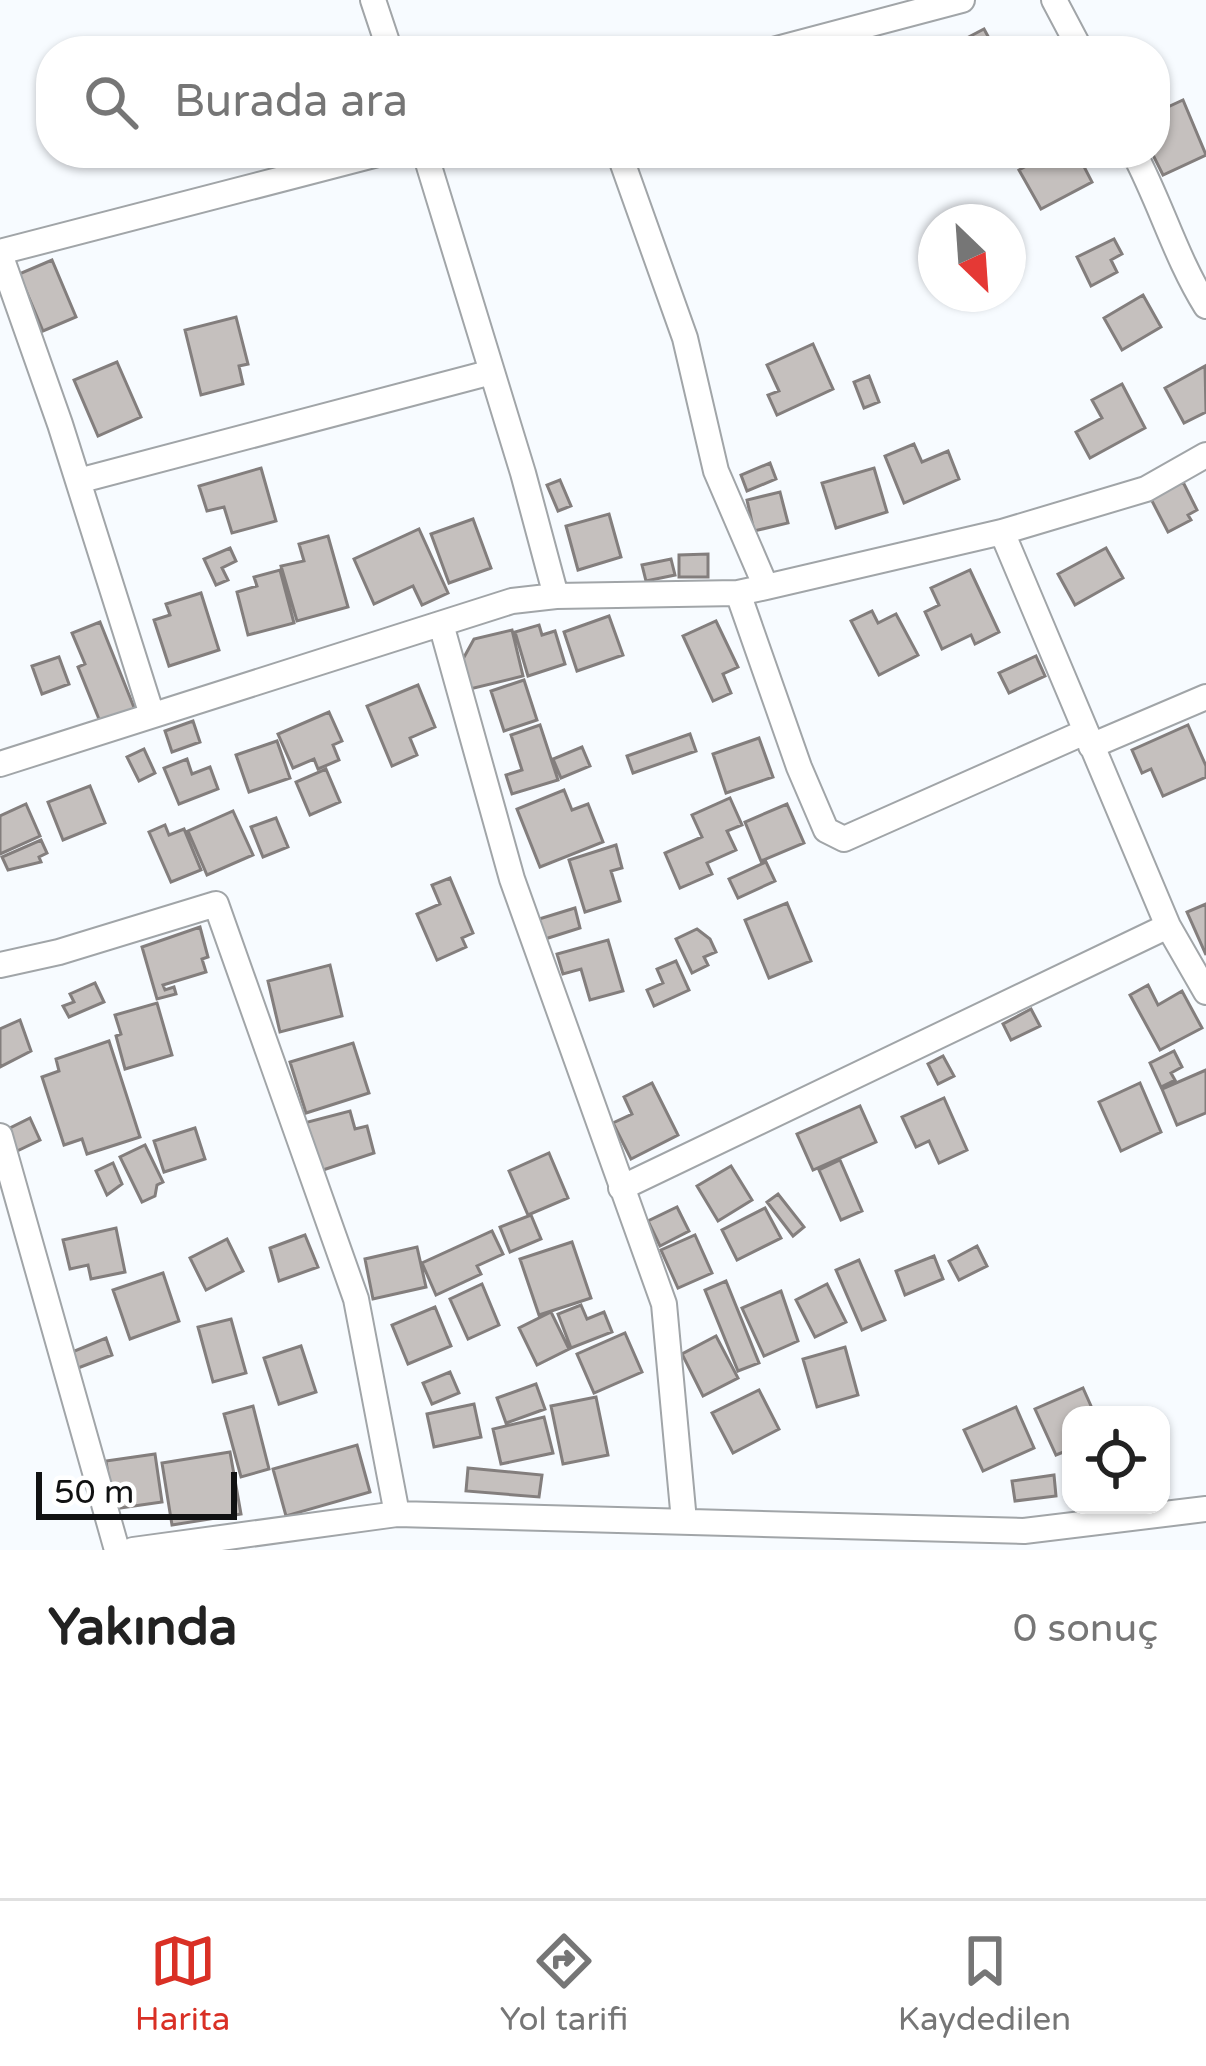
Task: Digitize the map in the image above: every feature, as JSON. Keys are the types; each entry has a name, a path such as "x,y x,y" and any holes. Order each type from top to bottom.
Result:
{"street":[{"path":"373,0 385,36"},
{"path":"826,36 962,0"},
{"path":"1054,0 1073,36"},
{"path":"152,715 79,481 0,253 325,168"},
{"path":"430,168 556,596"},
{"path":"624,168 685,338 716,472 766,587"},
{"path":"1142,168 1183,269 1206,306"},
{"path":"79,481 492,372"},
{"path":"0,764 512,602 556,596 738,593 1002,532 1147,489 1206,455"},
{"path":"1002,532 1168,926 1206,992"},
{"path":"738,593 826,830 844,838 1088,739 1206,697"},
{"path":"441,624 512,879 664,1304 684,1521"},
{"path":"0,965 216,904 356,1299 397,1514"},
{"path":"621,1188 1168,926"},
{"path":"0,1136 117,1550"},
{"path":"133,1550 397,1514 1024,1532 1206,1509"}],"building":[{"path":"1183,100 1206,155 1163,175 1160,168 1170,168 1170,106"},
{"path":"1085,168 1092,182 1041,209 1019,170"},
{"path":"1114,239 1122,254 1111,260 1117,272 1091,286 1077,257"},
{"path":"52,260 76,317 43,331 19,274"},
{"path":"1143,295 1161,327 1122,350 1104,318"},
{"path":"236,317 248,364 239,366 243,384 201,395 185,330"},
{"path":"813,344 833,389 777,415 768,395 779,391 767,365"},
{"path":"117,362 141,417 98,436 74,380"},
{"path":"1205,366 1206,412 1184,423 1165,388"},
{"path":"869,376 879,402 864,408 854,382"},
{"path":"1122,384 1145,428 1090,458 1076,432 1102,418 1092,400"},
{"path":"914,444 922,462 948,451 959,479 904,503 885,456"},
{"path":"770,463 776,479 747,491 741,475"},
{"path":"261,468 276,521 232,533 224,507 207,511 199,486"},
{"path":"874,468 887,512 836,528 822,483"},
{"path":"560,480 571,506 558,511 547,485"},
{"path":"1183,482 1197,510 1188,515 1191,520 1168,532 1151,499"},
{"path":"780,492 788,523 754,531 747,500"},
{"path":"609,514 621,557 578,570 566,526"},
{"path":"473,519 491,568 449,583 431,534"},
{"path":"419,529 448,593 422,605 413,586 374,604 354,559"},
{"path":"328,536 348,607 297,621 281,566 304,561 299,544"},
{"path":"230,548 236,561 222,568 228,580 216,585 204,559"},
{"path":"1106,548 1123,578 1075,605 1058,574"},
{"path":"708,554 708,577 679,577 679,555"},
{"path":"671,559 675,575 646,581 642,565"},
{"path":"280,570 294,623 248,635 237,592 257,586 254,577"},
{"path":"970,570 999,632 975,644 971,635 942,649 925,612 939,605 931,588"},
{"path":"201,593 219,650 169,666 154,620 170,615 166,604"},
{"path":"872,611 878,623 896,614 918,655 879,675 851,621"},
{"path":"609,616 623,655 577,671 564,632"},
{"path":"716,621 738,667 723,674 731,693 713,701 683,636"},
{"path":"100,622 135,710 101,724 78,667 85,664 72,633"},
{"path":"539,625 542,635 555,631 565,664 528,676 515,632"},
{"path":"512,630 523,676 470,689 463,659 474,639"},
{"path":"1036,656 1045,676 1009,693 999,673"},
{"path":"59,657 69,684 42,694 32,666"},
{"path":"524,680 537,720 504,731 491,691"},
{"path":"418,685 435,727 410,738 417,755 392,766 367,706"},
{"path":"329,712 342,741 333,745 339,760 318,769 314,759 293,768 278,734"},
{"path":"193,721 200,742 172,752 165,731"},
{"path":"540,725 558,780 512,794 506,775 522,770 511,735"},
{"path":"1188,725 1206,777 1163,796 1151,769 1142,773 1132,750"},
{"path":"690,734 696,751 633,773 627,756"},
{"path":"759,738 773,777 726,793 713,754"},
{"path":"277,741 290,778 249,792 236,755"},
{"path":"582,747 590,766 561,778 553,759"},
{"path":"144,749 155,773 139,781 127,757"},
{"path":"187,759 192,774 210,767 218,789 179,804 164,768"},
{"path":"326,769 340,802 310,815 296,782"},
{"path":"90,786 105,823 63,840 48,802"},
{"path":"564,790 572,810 588,804 603,842 540,867 517,809"},
{"path":"730,798 742,825 727,831 736,850 707,863 712,874 680,888 665,853 702,837 692,815"},
{"path":"26,804 40,836 0,854 0,816"},
{"path":"787,804 804,843 761,861 745,822"},
{"path":"233,811 253,855 207,875 188,831"},
{"path":"276,818 288,847 263,857 251,827"},
{"path":"165,825 169,835 184,829 201,870 171,882 149,832"},
{"path":"41,840 47,853 39,857 41,862 8,870 2,857"},
{"path":"616,845 622,868 611,871 620,901 585,912 569,860"},
{"path":"766,862 775,881 738,898 729,879"},
{"path":"450,878 473,933 462,938 466,947 437,960 417,914 440,904 432,885"},
{"path":"787,903 811,961 769,978 745,920"},
{"path":"1206,904 1206,955 1187,912"},
{"path":"575,908 580,928 545,939 539,919"},
{"path":"200,927 208,957 202,959 206,972 163,985 165,990 174,987 176,994 157,999 142,947"},
{"path":"697,929 710,939 716,952 704,957 708,965 692,973 676,939"},
{"path":"608,940 623,991 590,1000 581,969 563,974 557,954"},
{"path":"676,961 689,990 654,1006 647,990 663,983 657,969"},
{"path":"330,965 342,1016 280,1032 268,981"},
{"path":"95,983 104,1002 69,1017 63,1006 74,1002 70,994"},
{"path":"1148,985 1158,1005 1182,991 1202,1028 1160,1050 1130,995"},
{"path":"157,1003 172,1055 125,1069 115,1015"},
{"path":"1031,1009 1040,1026 1011,1040 1003,1024"},
{"path":"20,1020 31,1051 0,1067 0,1029"},
{"path":"109,1041 140,1137 87,1154 82,1139 64,1145 42,1077 59,1071 56,1059"},
{"path":"353,1043 369,1093 306,1113 290,1062"},
{"path":"1174,1051 1182,1067 1171,1073 1175,1080 1161,1087 1150,1063"},
{"path":"943,1056 954,1076 938,1084 928,1064"},
{"path":"1206,1070 1206,1113 1177,1125 1162,1089"},
{"path":"652,1083 678,1135 631,1159 613,1123 632,1114 624,1097"},
{"path":"1140,1083 1161,1132 1121,1151 1099,1102"},
{"path":"944,1098 967,1150 939,1163 929,1141 916,1147 902,1117"},
{"path":"860,1106 876,1142 813,1170 797,1134"},
{"path":"350,1111 355,1129 367,1126 374,1153 317,1172 304,1123"},
{"path":"30,1118 40,1140 17,1151 6,1130"},
{"path":"195,1128 205,1159 164,1172 154,1141"},
{"path":"145,1145 163,1182 157,1185 155,1196 142,1202 120,1157"},
{"path":"549,1153 568,1198 528,1215 509,1171"},
{"path":"840,1160 862,1211 841,1220 819,1170"},
{"path":"113,1163 122,1184 107,1195 96,1171"},
{"path":"731,1166 752,1200 718,1221 697,1186"},
{"path":"778,1194 804,1227 793,1236 767,1202"},
{"path":"677,1207 689,1231 660,1246 648,1221"},
{"path":"765,1208 781,1238 737,1260 722,1230"},
{"path":"531,1215 541,1239 510,1252 500,1227"},
{"path":"116,1228 125,1272 91,1279 88,1265 70,1269 63,1240"},
{"path":"492,1231 503,1254 477,1266 481,1274 436,1295 422,1263"},
{"path":"305,1235 318,1267 279,1281 270,1248"},
{"path":"695,1235 712,1273 678,1288 661,1250"},
{"path":"227,1239 243,1271 206,1290 190,1258"},
{"path":"572,1242 591,1298 539,1315 520,1259"},
{"path":"977,1246 987,1266 959,1280 949,1261"},
{"path":"417,1247 426,1287 373,1299 365,1259"},
{"path":"934,1256 943,1279 905,1295 896,1271"},
{"path":"859,1260 885,1320 862,1330 836,1270"},
{"path":"163,1273 179,1321 130,1339 113,1290"},
{"path":"726,1281 759,1363 738,1371 705,1290"},
{"path":"482,1284 499,1325 468,1339 450,1299"},
{"path":"827,1284 846,1322 815,1337 796,1300"},
{"path":"781,1291 798,1341 764,1356 742,1308"},
{"path":"581,1305 587,1319 604,1312 612,1332 571,1348 558,1314"},
{"path":"435,1307 451,1346 408,1364 392,1325"},
{"path":"551,1312 569,1349 537,1365 519,1328"},
{"path":"231,1319 246,1373 213,1382 198,1327"},
{"path":"625,1333 642,1372 594,1393 577,1354"},
{"path":"716,1336 738,1378 703,1396 682,1354"},
{"path":"106,1338 112,1355 78,1368 72,1352"},
{"path":"301,1346 316,1392 279,1404 264,1358"},
{"path":"845,1347 858,1395 817,1407 803,1359"},
{"path":"450,1372 459,1393 432,1404 423,1383"},
{"path":"536,1384 545,1409 506,1423 497,1398"},
{"path":"1083,1388 1091,1406 1062,1406 1062,1453 1056,1455 1035,1409"},
{"path":"759,1390 779,1429 733,1453 712,1413"},
{"path":"596,1397 608,1455 563,1464 551,1406"},
{"path":"474,1404 481,1437 434,1447 427,1414"},
{"path":"253,1406 269,1469 241,1477 224,1414"},
{"path":"1016,1407 1034,1448 983,1471 964,1430"},
{"path":"544,1417 553,1453 501,1464 493,1429"},
{"path":"357,1445 370,1492 286,1516 273,1469"},
{"path":"230,1452 241,1514 172,1525 162,1463"},
{"path":"155,1454 162,1502 113,1509 106,1461"},
{"path":"468,1468 542,1475 539,1497 466,1491"},
{"path":"1054,1475 1056,1496 1015,1501 1012,1481"}]}
